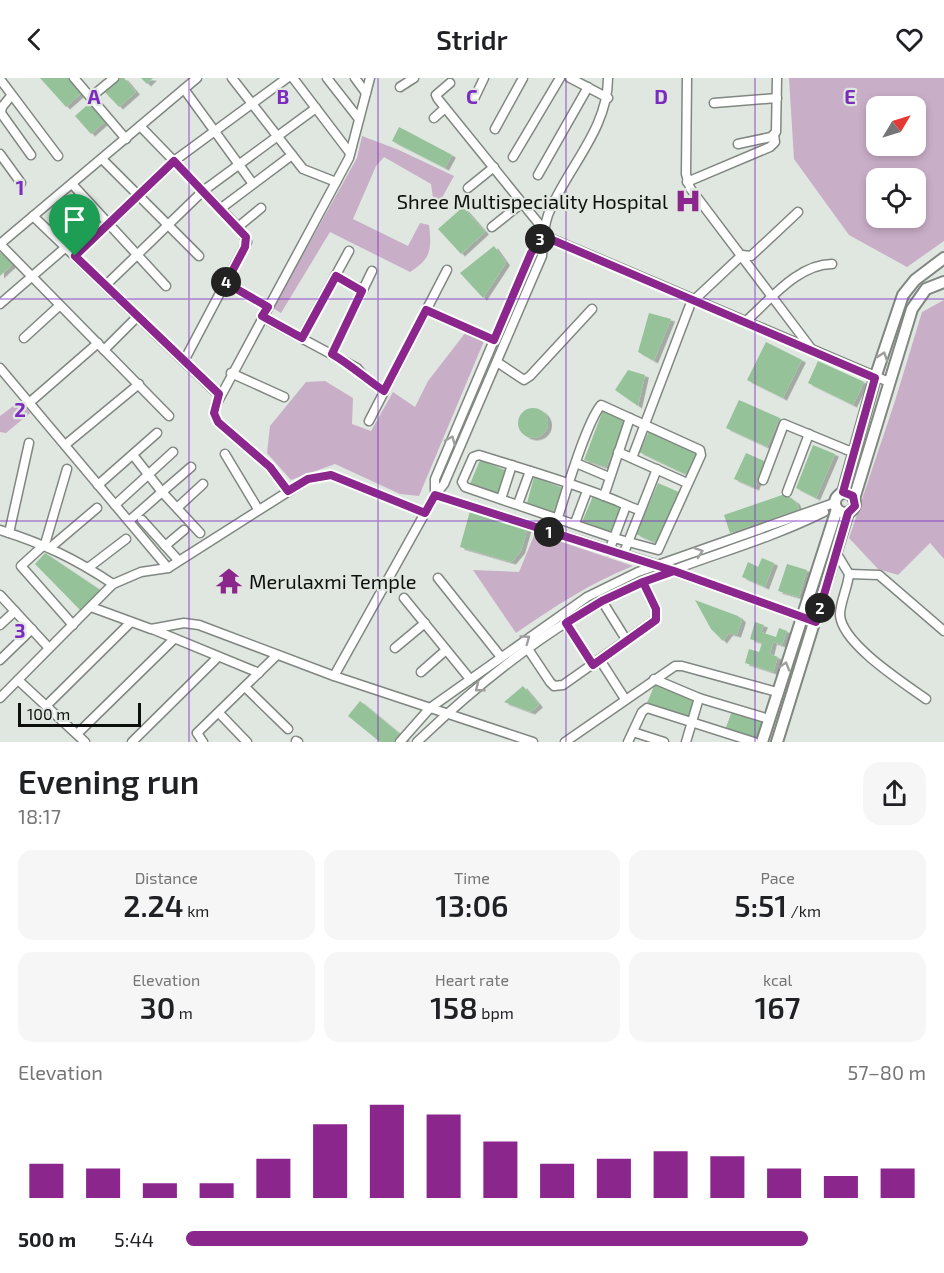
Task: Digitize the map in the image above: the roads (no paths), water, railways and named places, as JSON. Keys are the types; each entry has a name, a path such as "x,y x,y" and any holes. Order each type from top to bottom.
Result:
{"main road":[{"path":"843,492 875,378 903,295 915,280 944,258"},
{"path":"839,508 855,506 854,499 912,309 926,288 944,282"},
{"path":"777,742 837,554 839,508 837,495 843,492 850,494 854,499"},
{"path":"762,742 801,616 839,508"}],"street":[{"path":"74,78 126,139"},
{"path":"91,98 114,78"},
{"path":"169,416 0,244 198,78"},
{"path":"232,78 251,105 308,172 336,182"},
{"path":"75,256 174,161 287,78"},
{"path":"293,78 350,153"},
{"path":"327,78 359,119"},
{"path":"355,78 366,93"},
{"path":"288,491 270,467 218,422 214,413 219,394 350,153 370,78"},
{"path":"400,87 414,78"},
{"path":"474,99 484,78"},
{"path":"495,129 523,78"},
{"path":"513,157 560,78"},
{"path":"570,78 608,98"},
{"path":"334,676 435,495 444,484 542,256 548,215 605,110 608,98 608,78"},
{"path":"687,78 687,182 813,351"},
{"path":"687,182 770,147 775,142 777,78"},
{"path":"1,80 58,156"},
{"path":"450,83 436,95 544,233 692,300 889,382"},
{"path":"538,175 588,87"},
{"path":"184,89 253,184"},
{"path":"11,96 2,107 1,113 31,155"},
{"path":"714,103 777,98"},
{"path":"106,285 204,191 316,108"},
{"path":"434,118 445,108"},
{"path":"140,126 238,227 247,242 184,361"},
{"path":"738,144 774,135"},
{"path":"0,154 21,183"},
{"path":"220,208 292,155"},
{"path":"102,159 199,256"},
{"path":"468,188 494,167"},
{"path":"72,184 166,286"},
{"path":"492,227 522,203"},
{"path":"238,227 261,207"},
{"path":"632,458 692,300 742,255 751,256 798,212"},
{"path":"33,216 219,394"},
{"path":"435,495 435,479 531,253 544,233"},
{"path":"0,304 66,247"},
{"path":"302,338 349,251"},
{"path":"745,322 772,297 815,264 832,264"},
{"path":"369,421 447,270"},
{"path":"332,354 372,271"},
{"path":"336,276 362,291"},
{"path":"226,283 268,307"},
{"path":"24,338 59,306"},
{"path":"497,362 524,380 592,309"},
{"path":"426,310 494,340"},
{"path":"29,403 138,316"},
{"path":"262,316 357,368 368,380 384,391"},
{"path":"0,368 168,568"},
{"path":"231,373 284,397"},
{"path":"65,446 139,384"},
{"path":"558,517 568,484 600,406 700,450 701,455 659,550 614,538 576,523 465,487 463,479 475,456 512,465 568,484 587,491 604,495 639,510"},
{"path":"604,495 630,418"},
{"path":"763,480 784,424 856,451"},
{"path":"98,485 157,433"},
{"path":"787,492 809,434"},
{"path":"29,443 5,531 48,546 113,584"},
{"path":"115,505 174,452"},
{"path":"618,452 687,483"},
{"path":"225,454 258,509"},
{"path":"133,455 162,492 200,533"},
{"path":"576,464 609,477"},
{"path":"501,499 512,465"},
{"path":"129,521 190,466"},
{"path":"48,546 67,469"},
{"path":"623,555 657,469"},
{"path":"518,504 530,471"},
{"path":"0,698 113,584 141,572 168,568 308,479 331,475 425,513"},
{"path":"177,508 203,484"},
{"path":"576,523 587,491"},
{"path":"435,495 674,571 816,622"},
{"path":"609,551 626,506"},
{"path":"73,625 21,568 23,562 48,546 97,508"},
{"path":"400,742 430,708 587,597 638,572 839,508"},
{"path":"417,742 447,713 528,649 602,601 643,582 839,508"},
{"path":"142,520 178,560"},
{"path":"165,546 184,530"},
{"path":"88,568 126,539"},
{"path":"837,554 849,574 840,614 844,625 868,657 926,699"},
{"path":"849,574 879,575 944,631"},
{"path":"438,578 501,657"},
{"path":"528,649 550,682 558,687 656,620 656,609 643,582"},
{"path":"0,595 50,648"},
{"path":"404,598 470,680"},
{"path":"602,601 627,641"},
{"path":"92,607 259,673"},
{"path":"0,625 15,611"},
{"path":"46,706 131,622"},
{"path":"151,629 184,623 199,625 334,676 533,742"},
{"path":"566,623 626,699"},
{"path":"395,648 425,624"},
{"path":"0,660 32,629"},
{"path":"76,734 174,639"},
{"path":"421,672 446,650"},
{"path":"203,742 197,734 277,655"},
{"path":"132,742 218,657"},
{"path":"565,742 668,669 682,666 777,692"},
{"path":"654,679 699,698 769,719"},
{"path":"18,680 85,742"},
{"path":"245,687 288,729"},
{"path":"686,742 699,698"},
{"path":"628,742 642,712 647,708 754,742"},
{"path":"219,713 248,742"},
{"path":"633,732 664,742"}],"place":[{"name":"Shree Multispeciality Hospital","path":"688,201"},
{"name":"Merulaxmi Temple","path":"229,581"}]}
